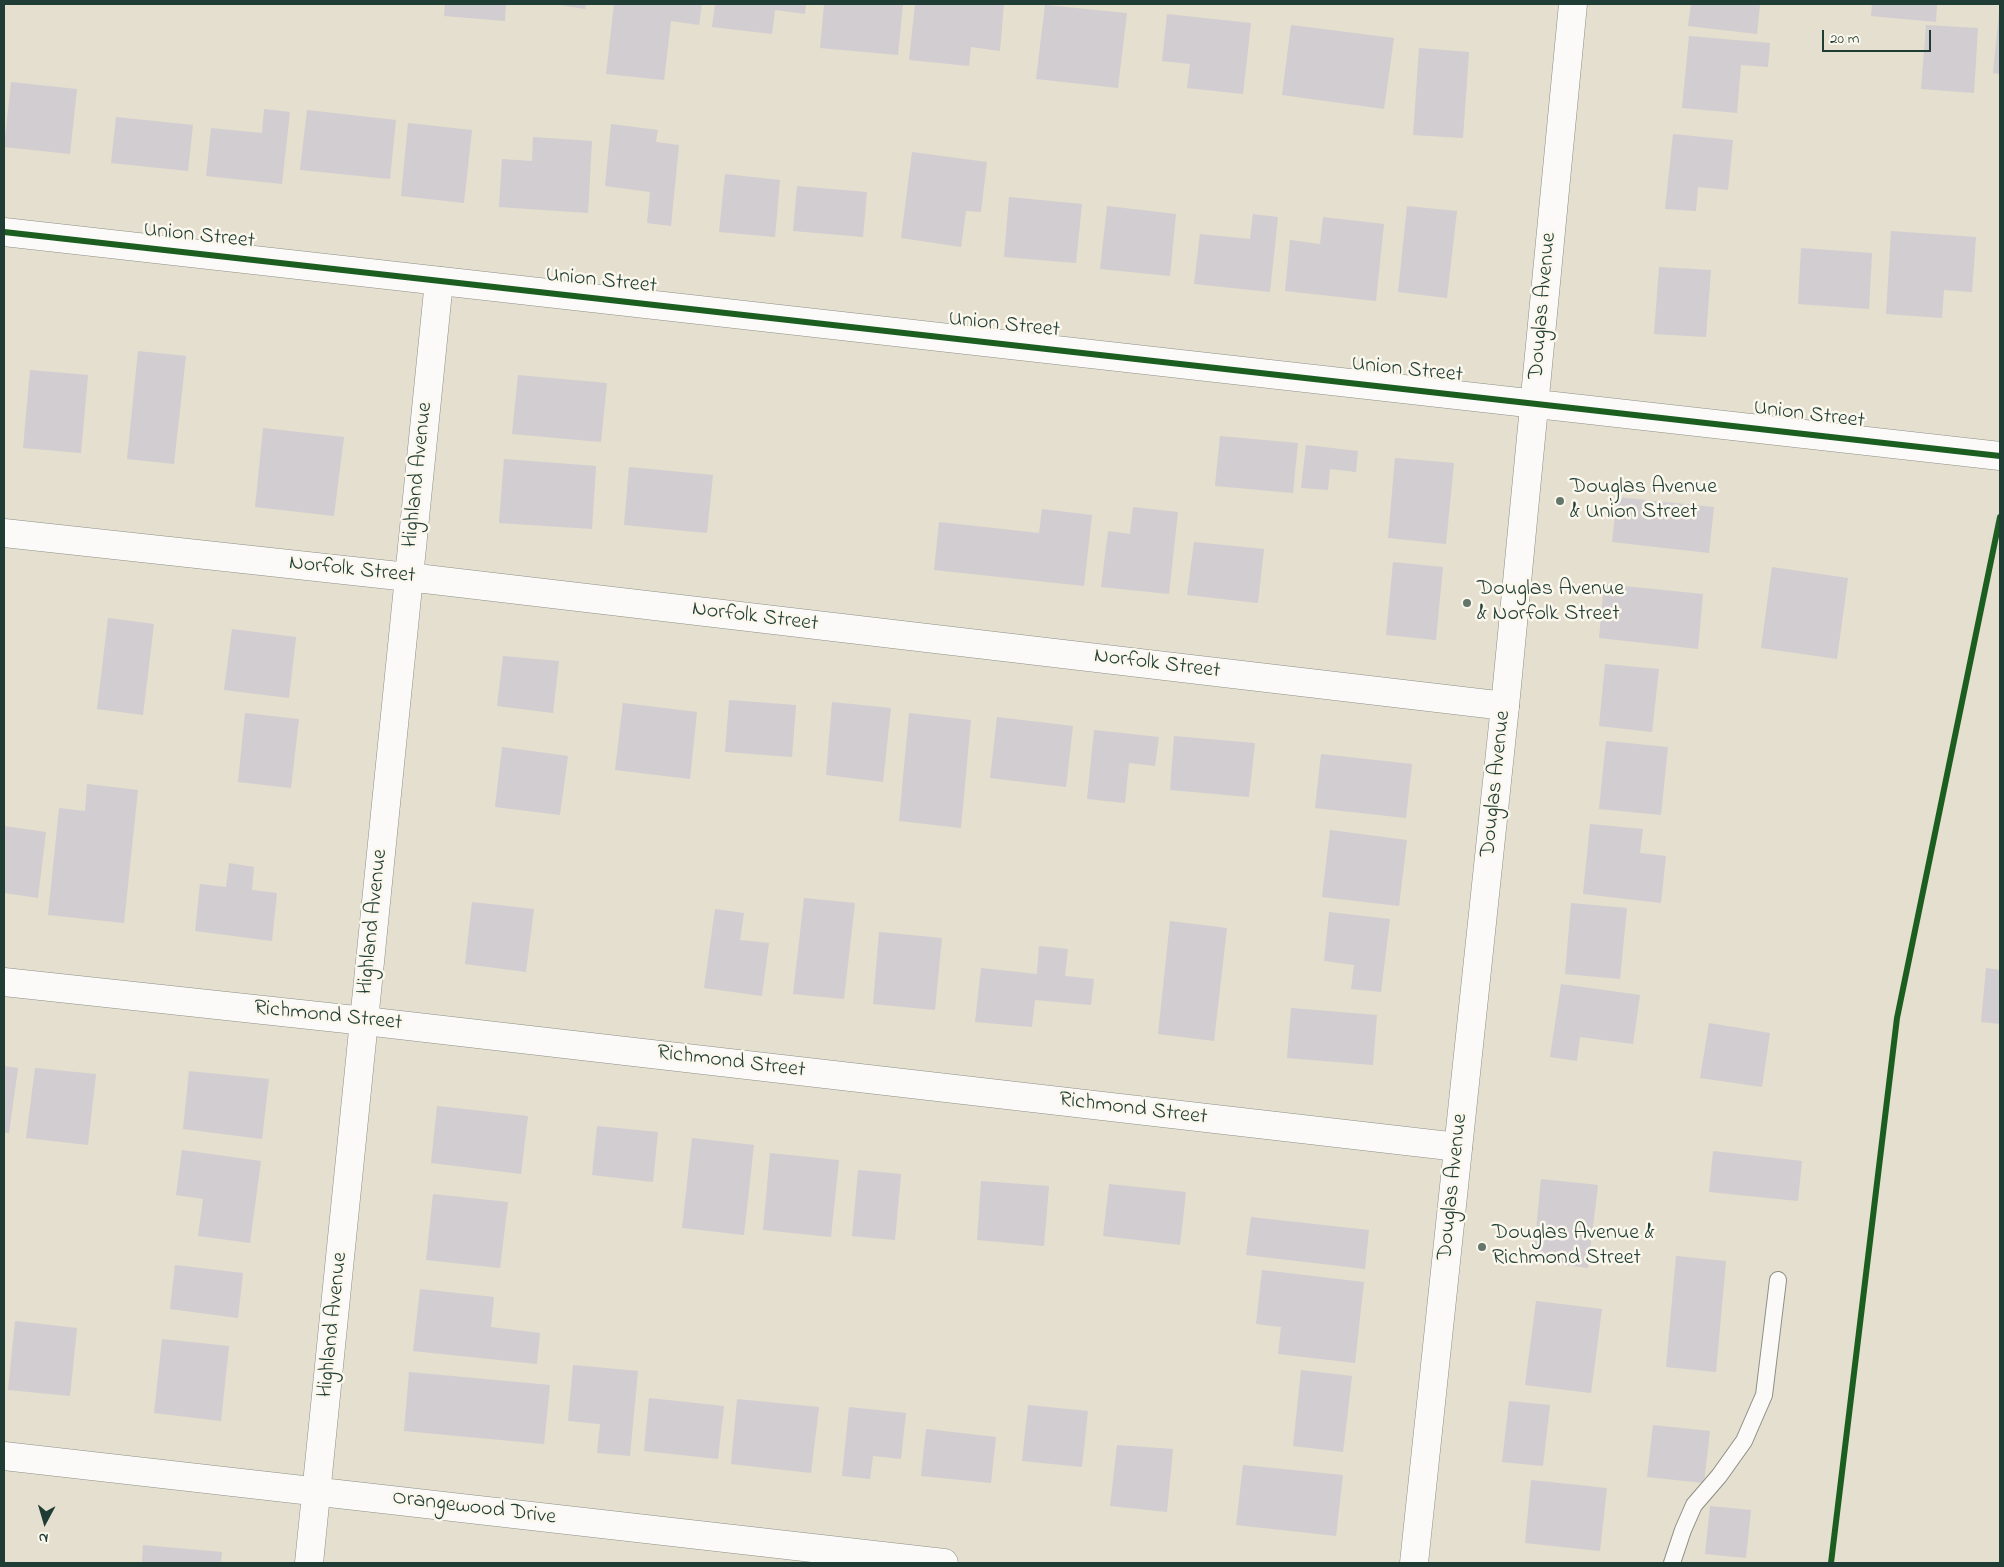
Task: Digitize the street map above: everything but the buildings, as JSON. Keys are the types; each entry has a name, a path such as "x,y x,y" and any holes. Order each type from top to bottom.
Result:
{"street":[{"name":"Douglas Avenue","path":"1414,1563 1505,706 1573,4"},
{"name":"Union Street","path":"4,232 1535,402 2000,456"},
{"name":"Highland Avenue","path":"309,1563 438,281"},
{"name":"Norfolk Street","path":"4,534 408,577 1505,706"},
{"name":"Richmond Street","path":"4,982 364,1021 1458,1147"},
{"name":"Orangewood Drive","path":"4,1456 944,1563"}],"lane":[{"path":"1672,1563 1694,1505 1744,1441 1764,1395 1778,1280"}],"cycle path":[{"path":"4,232 2000,456"},
{"path":"1831,1563 1897,1018 2000,517"}],"place":[{"name":"Douglas Avenue & Union Street","path":"1560,501"},
{"name":"Douglas Avenue & Norfolk Street","path":"1467,603"},
{"name":"Douglas Avenue & Richmond Street","path":"1482,1247"}]}
